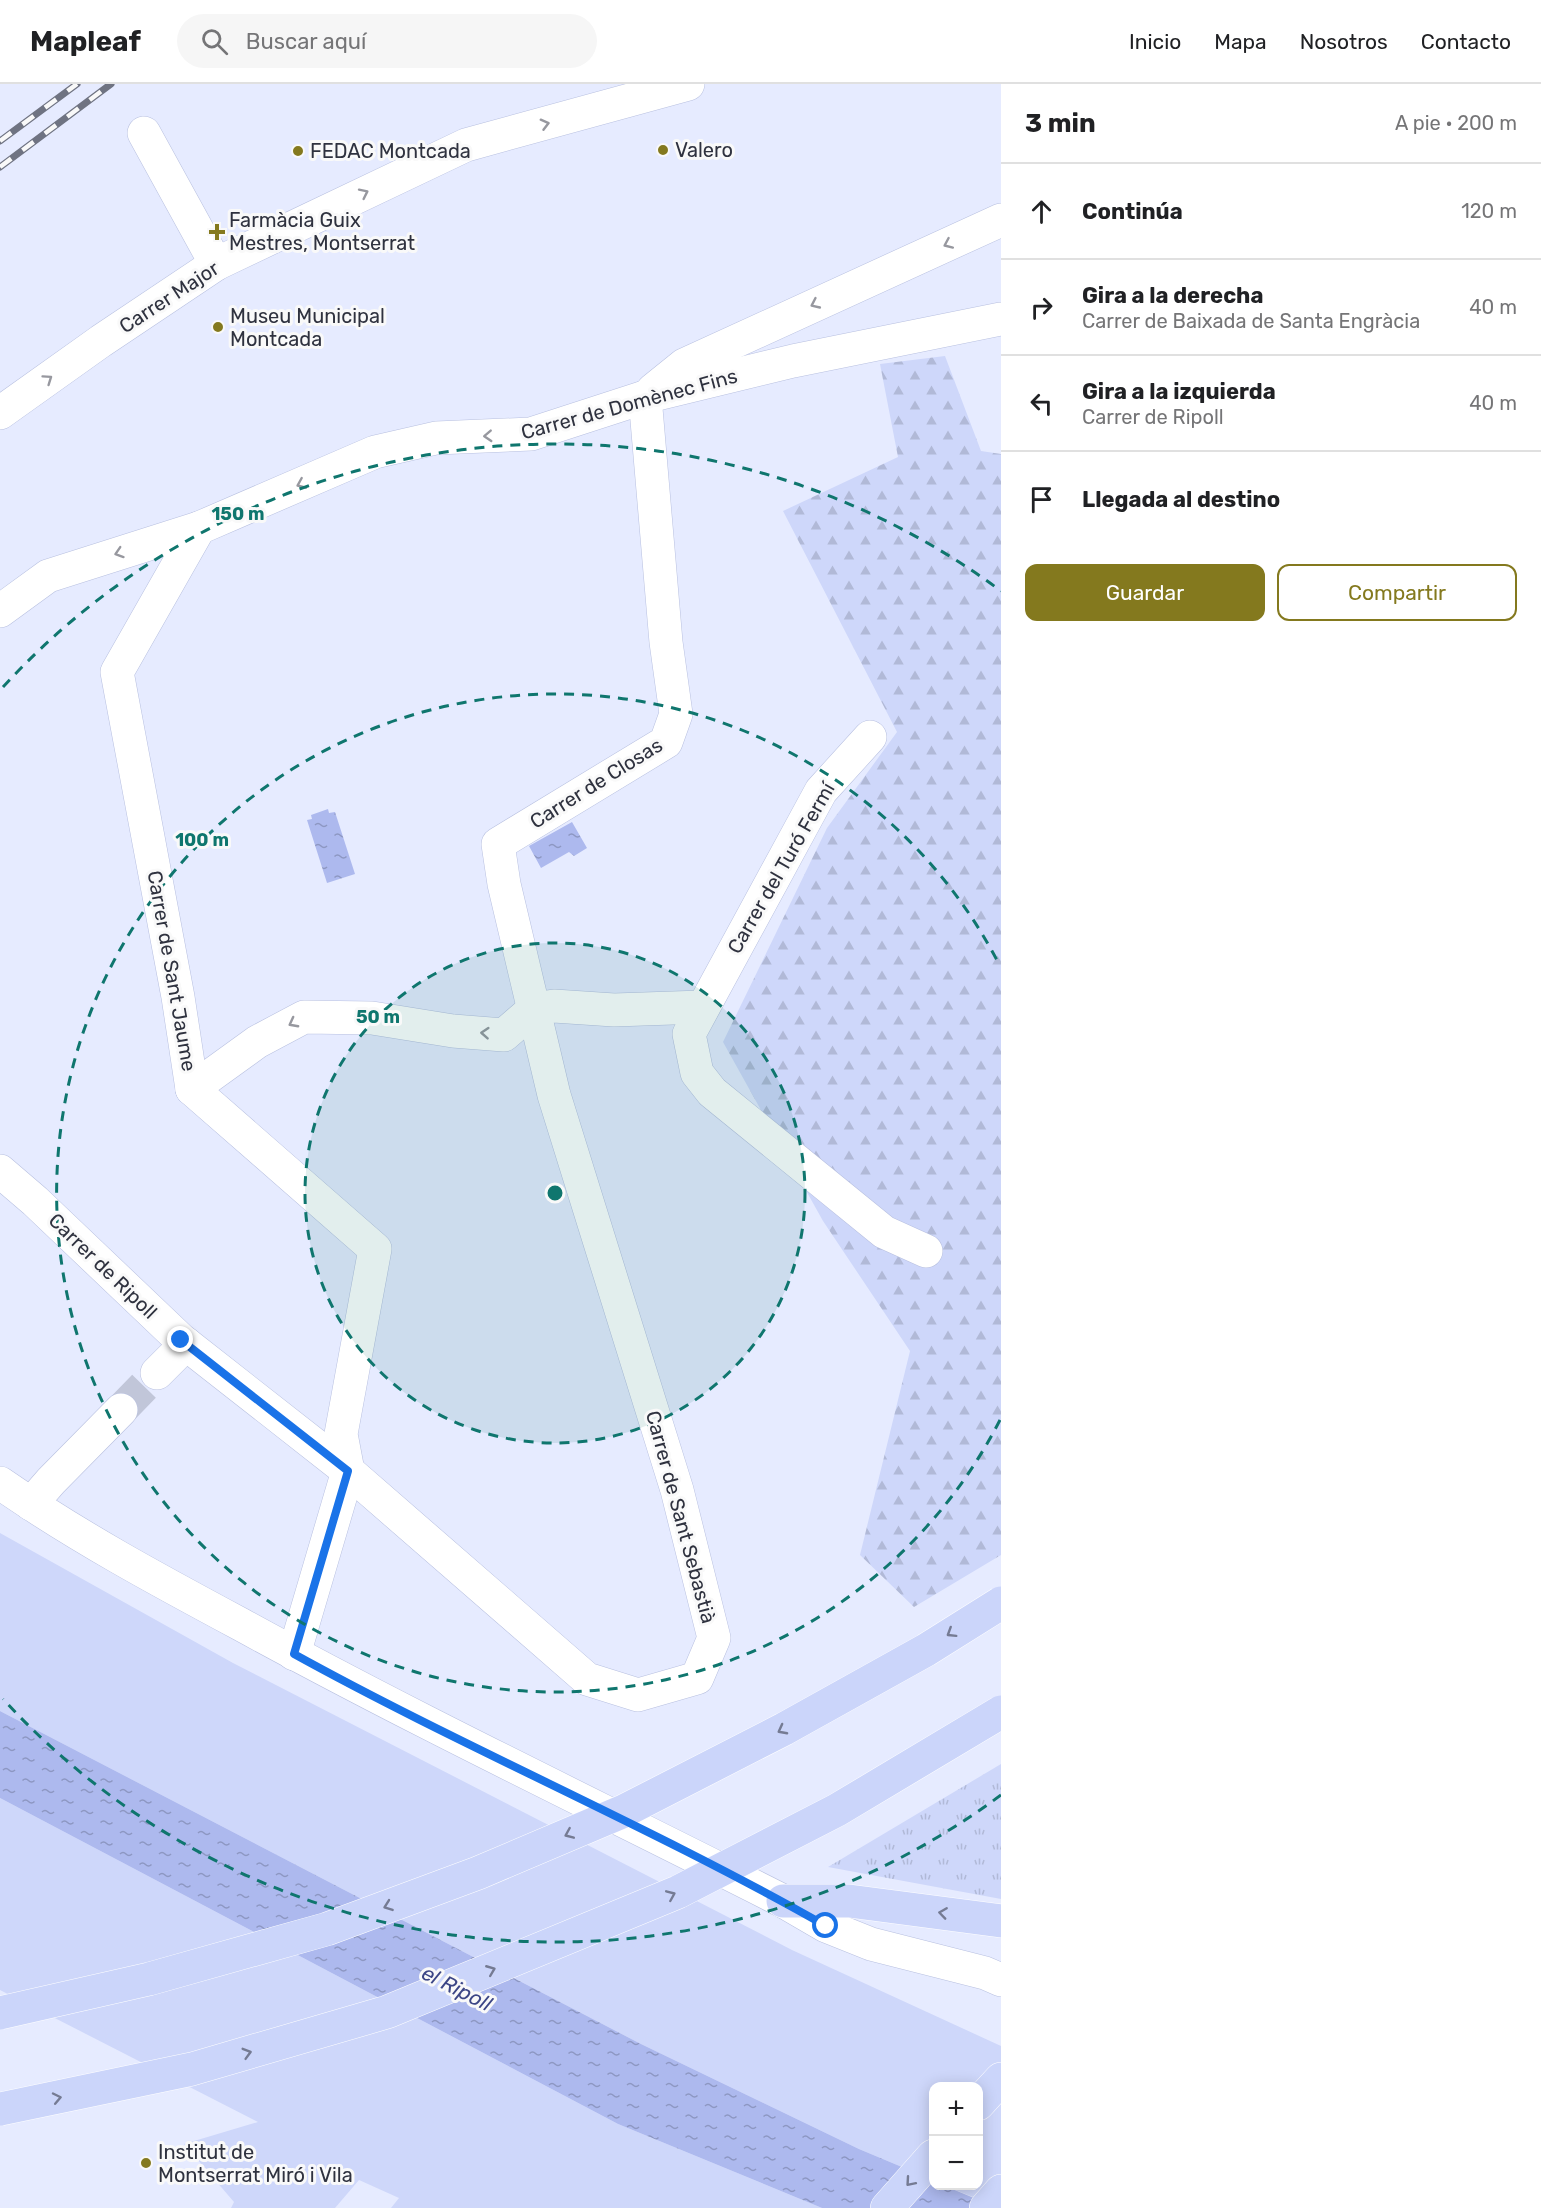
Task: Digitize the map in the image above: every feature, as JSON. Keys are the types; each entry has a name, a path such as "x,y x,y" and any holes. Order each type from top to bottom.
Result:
{"highway":[{"path":"0,2013 149,1979 327,1929 478,1873 624,1811 784,1729 926,1650 1001,1603"},
{"path":"0,2109 192,2069 387,2012 678,1892 837,1810 1001,1712"},
{"path":"783,1901 849,1901 1001,1921"},
{"path":"983,2099 1001,2079"},
{"path":"887,2208 929,2161"},
{"path":"986,2208 1001,2191"}],"street":[{"name":"Carrer Major","path":"0,413 101,341 216,264 466,145 688,84"},
{"path":"144,134 216,264"},
{"path":"645,397 684,365 1001,220"},
{"name":"Carrer de Domènec Fins","path":"0,611 48,576 199,528 375,452 436,438 531,434 645,397 793,361 1001,319"},
{"name":"Carrer de Closas","path":"534,1009 504,884 498,844 666,742 676,714 666,642 645,397"},
{"name":"Carrer de Sant Jaume","path":"199,528 117,672 178,997 192,1089 375,1249 341,1434 348,1471"},
{"name":"Carrer del Turó Fermí","path":"870,737 821,791 689,1034 697,1073 712,1092 884,1232 926,1251"},
{"path":"192,1089 257,1042 304,1017 372,1018 453,1031 504,1035 534,1009 554,1006 614,1010 702,1007"},
{"name":"Carrer de Sant Sebastià","path":"348,1471 586,1679 638,1695 697,1678 714,1638 677,1490 554,1095 534,1009"},
{"name":"Carrer de Ripoll","path":"0,1171 35,1201 186,1344 348,1471"},
{"path":"157,1374 186,1344"},
{"path":"31,1504 121,1410"},
{"path":"294,1654 348,1471"},
{"path":"0,1482 121,1560 294,1654 783,1901 826,1926 872,1944 985,1973 1001,1980"}],"green space":[{"path":"945,356 981,451 1001,454 1001,1555 914,1607 860,1555 910,1351 823,1221 723,1042 827,828 897,732 783,511 898,457 880,364"},
{"path":"0,1533 233,1663 792,1950 1001,2046 1001,2208 955,2190 983,2190 983,2082 929,2082 929,2178 859,2149 641,2044 0,1711"},
{"path":"1001,1764 1001,1899 828,1867"},
{"path":"0,1798 618,2124 822,2208 391,2208 399,2198 359,2180 335,2208 231,2208 234,2202 184,2144 258,2122 0,1990"}],"water":[{"path":"328,809 329,813 335,812 355,874 327,883 307,820 312,819 311,815"},
{"path":"572,822 587,848 574,856 569,852 541,868 529,846"},
{"name":"el Ripoll","path":"0,1711 641,2044 859,2149 929,2178 929,2190 955,2190 998,2208 822,2208 618,2124 0,1798"}],"tunnel":[{"path":"121,1410 157,1373"}],"railway":[{"path":"0,141 77,84"},
{"path":"0,167 111,84"}],"place":[{"name":"Valero","path":"663,150"},
{"name":"FEDAC Montcada","path":"298,151"},
{"name":"Farmàcia Guix Mestres, Montserrat","path":"217,232"},
{"name":"Museu Municipal Montcada","path":"218,327"},
{"name":"Institut de Montserrat Miró i Vila","path":"146,2163"}],"route":[{"path":"181,1340 348,1471 294,1654 783,1901 826,1926"}]}
